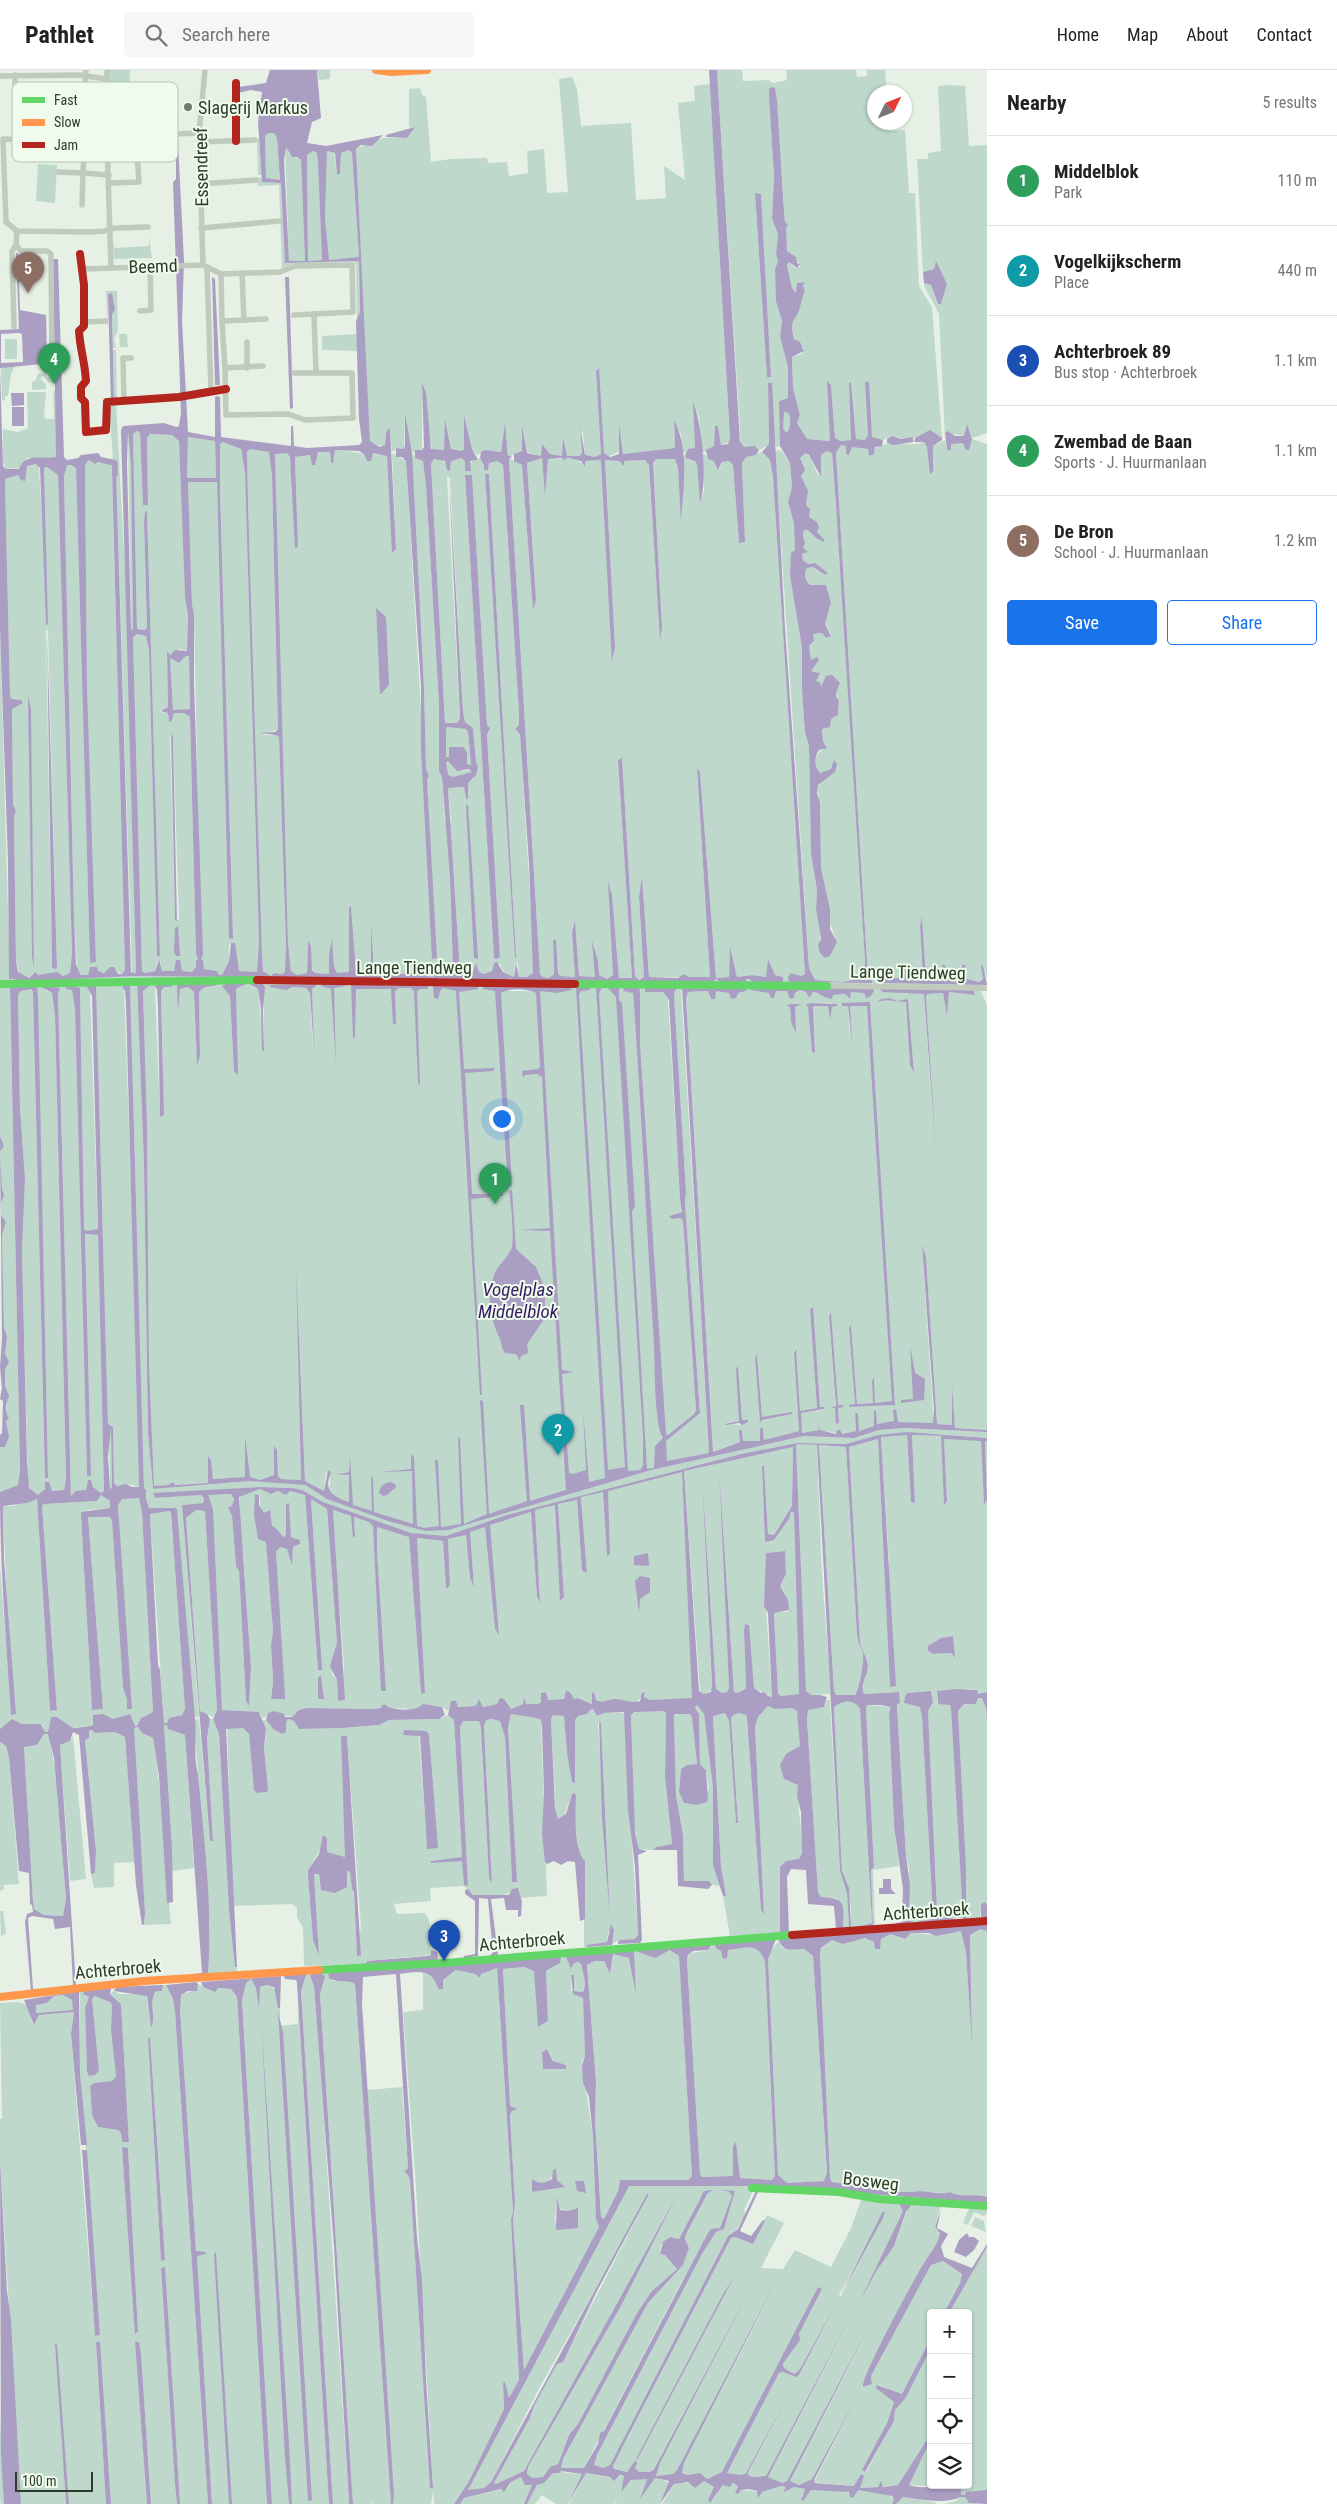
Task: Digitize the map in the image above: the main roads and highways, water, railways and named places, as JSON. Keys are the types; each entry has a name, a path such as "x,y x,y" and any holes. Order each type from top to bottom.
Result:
{"water":[{"path":"270,70 317,70 321,118 312,122 307,143 326,146 383,135 372,146 361,145 356,149 370,441 379,447 385,445 386,432 390,428 396,549 392,553 387,456 373,453 371,461 367,461 364,454 359,451 335,450 333,463 331,463 330,452 318,452 315,465 312,465 310,455 295,457 298,547 295,548 290,457 287,453 275,454 288,943 291,971 297,975 307,973 308,940 311,947 312,970 315,973 329,974 329,955 332,938 334,967 337,973 349,972 349,907 351,907 356,972 371,971 371,924 374,971 389,975 389,966 392,963 397,974 427,972 428,976 433,977 432,963 436,963 439,973 449,973 453,970 450,877 442,777 439,771 439,704 426,486 423,461 415,458 415,450 422,450 424,447 422,383 426,393 431,449 444,450 445,419 451,449 462,451 464,449 464,416 472,449 477,458 477,460 470,461 471,471 465,471 465,462 462,458 451,461 450,471 447,470 445,461 434,459 431,464 445,723 457,723 460,719 449,475 463,712 465,722 473,728 478,766 476,775 468,783 468,799 466,799 464,787 448,788 460,971 473,971 476,963 479,972 483,974 492,971 494,963 497,962 503,972 514,977 516,962 519,977 527,977 533,973 529,863 520,734 515,729 519,725 519,713 503,465 497,461 489,463 488,470 484,470 484,465 480,458 481,452 486,450 501,452 505,423 508,455 512,457 509,459 540,974 543,977 549,978 554,974 553,940 556,940 558,973 560,976 575,977 572,933 575,920 579,976 595,977 592,941 598,960 599,975 607,979 613,975 608,881 612,895 619,978 632,978 618,760 622,758 635,976 639,980 644,977 639,897 642,877 649,977 678,978 684,974 689,977 710,977 697,768 700,772 716,978 729,977 730,947 737,977 752,975 766,977 768,959 775,975 783,977 783,982 754,983 749,979 746,979 746,983 722,983 716,979 713,982 514,981 510,978 508,980 132,976 31,981 9,979 8,862 0,629 0,368 3,466 6,469 19,469 25,460 56,457 53,259 58,259 64,457 67,460 78,458 81,455 98,453 103,460 95,464 89,460 85,465 87,684 96,962 90,963 76,468 67,465 64,477 74,918 76,965 81,975 88,975 90,967 97,967 98,971 104,973 110,967 114,967 118,974 122,974 125,970 112,468 116,468 131,972 135,974 136,970 121,430 123,426 164,423 176,427 179,426 181,413 173,182 176,179 178,143 184,261 182,321 188,432 215,437 215,397 217,396 220,397 221,437 291,446 291,426 293,426 294,446 307,448 359,445 362,442 359,419 356,321 360,312 359,261 285,263 281,183 262,182 258,122 262,92 251,90 238,93 238,87 266,83","holes":["269,133 274,133 277,138 280,180 266,178 265,136","286,147 292,157 297,157 301,160 305,261 289,261 284,160","349,150 352,153 359,257 329,260 325,219 327,151 335,153 337,174 340,174 341,153","313,151 317,153 318,165 322,260 308,261 307,155","128,431 131,465 133,630 131,629 127,463","137,431 140,433 143,505 148,505 147,438 150,434 172,435 179,441 185,597 188,616 187,651 175,650 170,655 167,651 168,707 160,711 168,713 169,722 172,721 174,713 184,713 190,717 196,954 198,959 196,960 196,967 192,972 182,971 180,960 176,960 174,971 162,971 159,959 155,971 145,973 142,971 133,637 137,634 146,636 149,650 157,956 160,956 147,511 145,512 144,523 147,628 145,630 137,629 133,434","188,437 215,441 216,478 187,478","223,442 241,449 245,473 259,942 257,972 239,971 235,943 231,943 229,961 222,975 219,975 217,971 204,969 203,960 201,959 203,955 194,684 194,615 192,604 188,482 217,482 229,938 233,939 220,444","250,449 269,452 272,477 278,729 275,732 260,733 279,737 286,943 285,971 283,974 274,973 271,976 263,971 262,952 247,452","36,464 40,468 46,625 48,624 44,468 47,467 58,475 72,953 70,973 63,976 57,972 38,975 35,972 29,978 18,972 16,962 14,817 16,811 13,804 12,709 23,703 21,700 12,699 10,696 5,479 18,475 21,480 25,481 27,466","186,656 189,656 190,709 173,710 170,658 179,663","447,727 466,729 468,732 471,765 467,764 467,752 463,747 449,747 449,757 446,757","448,761 457,771 469,769 472,772 453,777 448,775 446,762"]},
{"path":"709,70 717,70 740,441 744,447 755,446 759,450 756,455 746,457 742,463 745,542 739,543 733,465 729,461 722,462 718,470 714,461 708,459 706,450 714,446 715,426 718,426 721,445 728,444 730,439"},
{"path":"775,88 777,100 784,211 785,222 788,225 786,228 787,251 796,257 797,263 800,264 797,268 789,262 787,265 792,288 796,293 797,283 805,282 803,285 805,291 792,327 794,339 800,342 804,351 792,357 793,388 800,415 797,423 807,439 830,441 827,381 831,385 835,438 841,441 851,440 849,383 851,382 856,439 865,440 868,435 865,382 869,382 872,437 883,440 882,446 875,447 874,454 869,456 868,449 852,447 849,455 846,454 846,446 841,445 836,453 868,978 873,981 872,983 789,982 788,977 791,973 801,976 805,974 773,477 770,460 762,452 769,444 768,383 772,383 785,628 809,968 815,980 842,982 864,978 865,961 836,506 832,453 827,451 821,455 821,477 809,455 805,453 800,458 805,470 801,476 808,491 806,505 810,509 809,517 817,522 819,527 817,532 824,539 824,542 816,538 808,530 804,530 805,542 803,548 808,552 802,554 803,560 808,564 815,563 828,573 825,575 813,567 807,568 807,582 810,585 826,585 831,602 825,624 831,636 826,638 822,633 813,634 814,641 809,646 811,660 817,657 819,660 811,671 820,673 816,681 820,682 821,687 826,676 832,675 840,683 836,693 836,698 839,700 838,715 831,719 830,727 822,729 823,741 827,748 819,750 815,762 820,773 831,769 834,760 837,764 835,772 818,785 817,793 820,802 821,868 830,909 830,929 837,942 830,956 825,958 820,953 818,945 821,939 816,908 817,890 811,854 809,746 805,733 802,691 802,648 790,576 791,553 795,550 794,523 788,502 792,487 790,463 780,446 779,401 788,398 788,367 780,337 782,321 776,301 775,269 778,261 776,254 778,234 772,219 774,176 769,89","holes":["784,412 788,413 790,424 786,433 783,428"]},
{"path":"415,127 407,138 386,137 386,135"},
{"path":"755,193 761,194 771,377 767,377"},
{"path":"16,253 18,253 20,310 46,315 47,359 43,364 0,368 0,330 19,329","holes":["1,334 22,334 23,362 1,363"]},
{"path":"936,261 947,284 941,304 938,304 931,285 924,283 923,272 934,269"},
{"path":"212,277 215,279 220,385 215,385"},
{"path":"285,277 289,277 293,408 290,409"},
{"path":"112,293 115,310 112,314 114,399 111,405 108,294"},
{"path":"599,368 604,453 610,457 619,454 619,425 623,454 675,448 674,420 679,432 684,457 681,522 678,468 675,459 656,459 653,463 662,628 660,640 649,465 645,460 624,461 624,466 619,461 605,460 615,648 612,662 601,462 600,460 585,461 585,467 581,461 568,458 563,460 562,458 548,459 545,496 542,458 527,463 536,600 533,610 522,465 514,461 514,454 522,451 522,425 527,453 541,456 542,444 550,454 562,456 563,437 567,456 580,456 582,453 580,426 585,455 595,457 601,454 596,371"},
{"path":"11,393 24,393 24,405 12,406"},
{"path":"693,401 703,452 704,481 700,503 697,465 695,461 686,458 685,455 688,449 695,448"},
{"path":"12,407 24,407 24,426 12,426"},
{"path":"405,413 412,453 424,687 426,769 429,776 427,780 437,958 432,959 421,749 421,686 406,461 402,457 396,457 396,448 404,449"},
{"path":"967,424 972,439 969,450 966,450 963,443 951,444 951,450 947,450 945,433 948,431 955,436 964,436"},
{"path":"930,430 942,438 942,440 933,446 933,472 930,474 927,447 924,442 914,442 915,438"},
{"path":"892,436 901,439 913,437 913,442 894,445 887,443 887,439"},
{"path":"485,474 489,474 516,958 515,958"},
{"path":"465,475 472,475 487,725 490,728 487,735 500,957 496,959 494,958"},
{"path":"376,608 386,617 389,685 380,695"},
{"path":"47,629 57,968 55,969 52,967"},
{"path":"28,696 31,709 34,968 32,957"},
{"path":"171,735 173,736 177,921 175,920"},
{"path":"468,804 477,959 474,958 466,806"},
{"path":"922,917 926,977 933,979 942,978 942,965 945,965 946,979 963,979 962,965 965,965 967,979 979,982 983,979 981,965 983,965 987,985 879,983 879,980 883,979 884,971 886,971 888,979 903,977 904,968 907,968 908,981 923,977 920,926"},
{"path":"178,926 180,956 176,956 174,952 175,928"},
{"path":"228,982 246,984 237,988 236,991 238,1075 234,1071 230,996 222,986"},
{"path":"137,983 150,985 143,991 147,1123 149,1362 154,1486 168,1485 173,1482 175,1485 208,1483 208,1456 211,1460 213,1479 245,1477 245,1435 250,1477 260,1480 274,1475 274,1446 277,1450 278,1476 281,1479 301,1480 296,1266 305,1481 324,1491 328,1470 331,1472 328,1484 329,1489 338,1498 349,1502 349,1475 336,1474 349,1472 350,1456 353,1505 372,1511 371,1475 373,1479 374,1512 413,1524 412,1471 381,1472 411,1469 411,1454 414,1457 417,1526 424,1528 439,1526 435,1459 438,1461 441,1527 461,1524 458,1436 460,1439 464,1524 487,1514 480,1400 483,1401 489,1514 527,1501 520,1405 524,1405 530,1501 566,1490 550,1231 520,1230 550,1228 542,1077 537,1074 525,1075 523,1078 522,1071 538,1069 540,1067 536,993 518,989 501,993 512,1186 508,1187 495,991 483,989 483,985 570,987 572,990 557,993 540,991 562,1370 574,1372 562,1374 569,1473 573,1474 586,1470 583,1410 589,1482 605,1478 576,987 590,987 590,990 581,991 579,994 608,1470 625,1467 596,987 602,987 599,994 628,1471 640,1470 643,1466 643,1437 616,997 607,987 619,988 619,1000 622,1003 635,1206 632,1212 647,1469 654,1468 655,1446 663,1438 658,1420 656,1393 633,993 623,991 625,987 639,988 640,992 640,1044 666,1434 668,1435 694,1414 696,1410 683,1221 680,1218 672,1219 669,1216 682,1212 669,1000 663,992 645,992 645,988 676,988 674,996 686,1192 685,1203 700,1413 666,1441 667,1461 709,1453 682,988 746,988 746,991 738,993 736,998 731,999 729,993 716,991 715,999 711,999 708,991 688,992 686,998 713,1452 740,1442 739,1430 742,1430 743,1441 760,1441 760,1428 763,1428 764,1440 799,1431 794,1353 796,1349 800,1411 817,1408 810,1309 813,1307 820,1407 824,1407 824,1409 801,1413 802,1433 819,1430 817,1417 820,1430 836,1434 837,1430 840,1430 842,1434 856,1431 855,1413 858,1413 859,1431 874,1426 874,1411 876,1411 877,1424 894,1421 893,1410 896,1409 898,1422 933,1423 934,1409 922,1245 926,1257 937,1424 952,1425 952,1385 955,1428 987,1430 987,1432 905,1428 879,1430 854,1438 804,1436 651,1470 448,1530 425,1531 388,1521 327,1499 305,1485 250,1481 153,1489 148,1433 144,1165"},
{"path":"154,983 172,984 172,987 164,987 161,991 164,1115 160,1117 158,1007 157,990"},
{"path":"177,983 215,983 217,985 203,988 199,992 200,1056 197,1065 194,992 188,987 180,989 178,1011"},
{"path":"262,983 265,987 263,1011 264,1051 262,1050 261,1009 258,989 250,984"},
{"path":"96,984 108,1424 113,1427 114,1483 117,1486 126,1484 132,1487 139,1487 126,1004 125,991 121,984 130,984 144,1488 149,1508 176,1508 177,1510 195,1725 196,1760 207,1874 208,1974 193,1974 202,1973 185,1735 168,1729 167,1725 164,1725 172,1849 173,1902 167,1903 159,1776 153,1738 142,1733 138,1727 134,1728 145,1913 144,1924 142,1925 136,1885 125,1737 115,1732 95,1733 92,1730 89,1731 89,1738 85,1740 96,1851 95,1873 91,1874 79,1735 73,1732 70,1741 60,1745 76,1986 73,1986 70,1927 55,1929 53,1919 32,1916 28,1918 33,1989 46,1990 31,1991 25,1922 27,1914 33,1912 32,1905 30,1904 29,1873 19,1871 9,1758 6,1746 0,1742 0,1729 12,1719 22,1724 41,1724 45,1732 48,1732 51,1717 57,1717 73,1728 84,1727 93,1725 93,1715 103,1714 113,1719 130,1714 135,1726 137,1726 141,1718 153,1712 142,1513 139,1498 122,1499 118,1505 132,1709 127,1709 127,1700 123,1688 112,1521 110,1517 88,1517 103,1709 92,1710 81,1512 110,1508 110,1501 101,1495 97,1501 44,1504 42,1506 57,1710 50,1711 37,1499 27,1503 3,1506 4,1560 16,1714 11,1715 0,1520 0,1492 18,1485 20,1470 10,987 37,986 38,999 48,1478 45,1478 33,992 31,989 21,991 18,994 20,1108 25,1179 22,1250 27,1461 29,1488 38,1495 45,1489 45,1482 49,1482 52,1491 64,1490 66,1478 55,1015 52,993 43,988 43,986 60,988 58,994 71,1496 76,1491 86,1490 88,1480 91,1480 93,1487 101,1493 104,1491 98,1235 85,1234 91,1476 87,1476 75,1009 72,990 66,989 65,985 80,988 84,1229 87,1231 98,1229 92,996 86,985","holes":["111,1427 112,1488 110,1489 108,1457","171,1512 185,1709 182,1715 169,1718 167,1723 164,1723 158,1665 150,1514","44,1734 48,1734 54,1758 66,1899 63,1916 44,1915 34,1909 24,1747 37,1745"]},
{"path":"315,984 316,986 312,989 314,1052 310,993 306,988 292,987 287,990 269,987 270,985"},
{"path":"321,984 346,984 345,986 334,988 336,1063 331,989 321,986"},
{"path":"351,984 383,984 386,986 427,984 428,989 417,991 420,1086 418,1083 414,991 411,988 399,988 395,991 396,1024 393,1024 391,989 356,989 355,1037 353,1038"},
{"path":"478,985 478,989 459,992 464,1069 495,1068 493,1071 465,1073 472,1194 503,1194 503,1196 471,1199 482,1395 480,1395 456,991 443,988 438,999 434,998 433,986"},
{"path":"752,987 873,988 874,991 870,997 866,998 864,993 851,992 850,999 845,994 833,995 832,999 813,992 809,998 806,992 800,990 795,993 794,998 790,999 787,991 776,991 774,998 771,998 769,993 751,990"},
{"path":"879,988 965,989 974,991 974,995 949,992 947,1016 943,993 927,994 926,997 936,1154 924,994 883,992"},
{"path":"889,998 898,1001 908,999 914,1073 910,1065 906,1002 887,1000 876,1003 881,999"},
{"path":"870,1002 895,1405 849,1407 849,1405 855,1404 849,1328 851,1325 857,1404 873,1403 872,1381 874,1377 875,1403 892,1401 867,1006 850,1006 852,1043 848,1006 842,1006 842,1003"},
{"path":"810,1003 837,1004 837,1006 832,1007 830,1020 828,1006 813,1006 815,1053 812,1052 808,1007 806,1005"},
{"path":"801,1004 795,1007 796,1034 791,1022 790,1007 786,1006"},
{"path":"0,1136 4,1146 0,1152"},
{"path":"0,1156 4,1195 1,1203 1,1215 6,1222 2,1235 4,1328 7,1336 5,1354 9,1362 5,1369 5,1385 9,1396 6,1412 9,1418 6,1421 9,1437 5,1447 0,1447 3,1401 0,1399 2,1388 0,1367 2,1338"},
{"name":"Vogelplas Middelblok","path":"512,1190 516,1249 536,1267 545,1289 545,1318 527,1344 528,1353 521,1356 520,1361 516,1354 505,1353 490,1308 490,1292 494,1275 508,1254 513,1241 509,1191"},
{"path":"831,1312 838,1405 843,1405 843,1407 838,1408 839,1423 836,1424 835,1408 830,1408 836,1406 829,1316"},
{"path":"910,1345 915,1373 925,1379 924,1400 901,1403 901,1400 913,1399"},
{"path":"757,1354 762,1417 792,1412 792,1414 762,1420 760,1423 755,1359"},
{"path":"738,1366 742,1420 748,1420 748,1422 742,1425 739,1423 726,1425 739,1421 736,1369"},
{"path":"907,1432 987,1438 987,1441 985,1441 987,1500 984,1504 981,1441 944,1439 947,1501 944,1505 941,1436 912,1435 915,1503 911,1502 907,1435 881,1437 896,1686 890,1687 878,1439 849,1447 860,1642 868,1666 863,1690 864,1694 899,1692 900,1703 897,1704 897,1707 906,1856 910,1885 909,1918 913,1925 897,1925 896,1923 902,1922 903,1889 894,1826 889,1713 891,1707 867,1705 874,1867 871,1870 873,1927 858,1927 872,1923 860,1709 851,1702 844,1702 834,1708 842,1871 849,1888 851,1927 849,1927 847,1893 840,1871 817,1445 798,1444 796,1445 806,1691 811,1695 827,1697 824,1707 808,1710 807,1719 818,1892 821,1897 840,1901 843,1909 843,1929 836,1929 834,1906 808,1904 806,1870 791,1869 787,1877 789,1933 780,1933 780,1867 786,1861 799,1859 802,1853 801,1812 797,1796 798,1785 784,1779 780,1765 786,1754 800,1746 797,1711 792,1708 775,1709 768,1706 758,1717 755,1726 764,1914 761,1910 746,1715 738,1714 731,1718 738,1823 736,1823 729,1721 725,1713 713,1716 721,1866 726,1896 723,1896 713,1865 713,1788 704,1714 697,1705 695,1707 699,1714 700,1764 706,1770 708,1799 707,1802 696,1805 684,1803 679,1792 681,1769 687,1765 697,1764 690,1714 675,1714 674,1717 676,1795 683,1835 684,1881 709,1881 712,1885 708,1889 678,1886 677,1850 653,1850 656,1847 672,1844 665,1777 666,1713 664,1711 635,1712 631,1715 635,1834 639,1849 647,1851 638,1855 642,1940 640,1943 618,1944 619,1940 634,1939 638,1935 635,1866 628,1810 624,1712 604,1713 597,1716 593,1709 587,1714 578,1716 575,1720 575,1783 572,1782 567,1753 564,1716 553,1715 551,1719 555,1808 558,1819 566,1814 572,1794 575,1793 576,1797 577,1840 581,1856 585,1861 585,1919 580,1921 575,1862 568,1861 561,1865 554,1861 547,1864 545,1862 542,1834 544,1793 542,1728 541,1720 539,1719 511,1714 508,1727 517,1882 512,1882 505,1737 500,1721 492,1719 486,1720 484,1727 492,1884 489,1878 481,1728 479,1721 463,1721 460,1727 468,1886 464,1885 462,1861 431,1863 431,1861 462,1857 454,1720 448,1715 451,1701 456,1701 458,1707 476,1706 479,1699 483,1707 497,1704 500,1698 504,1699 511,1709 523,1704 524,1697 526,1704 538,1704 541,1702 541,1693 546,1692 548,1700 564,1699 566,1691 570,1692 574,1699 578,1698 592,1704 592,1693 594,1692 596,1700 601,1702 616,1699 633,1702 640,1701 642,1693 645,1692 644,1697 650,1700 692,1698 682,1472 608,1491 610,1554 607,1556 603,1492 581,1497 587,1573 582,1571 577,1500 558,1504 564,1597 560,1601 555,1505 535,1510 540,1602 537,1597 531,1512 490,1525 499,1635 495,1629 485,1527 470,1532 474,1587 470,1578 466,1535 448,1539 450,1585 446,1589 443,1541 417,1538 425,1693 421,1694 409,1537 377,1527 386,1691 381,1691 373,1526 369,1522 354,1517 355,1536 353,1538 351,1516 333,1510 345,1699 341,1701 338,1700 337,1680 330,1666 337,1643 327,1509 311,1499 322,1670 318,1670 305,1495 290,1491 286,1495 278,1491 271,1494 260,1489 239,1497 251,1667 249,1706 246,1701 239,1571 236,1567 232,1516 228,1507 232,1506 234,1499 231,1494 208,1495 213,1509 222,1710 259,1712 266,1729 264,1748 268,1789 267,1792 257,1793 254,1790 249,1734 243,1728 226,1729 237,1967 235,1967 229,1910 219,1734 213,1719 217,1710 205,1511 196,1510 186,1518 200,1711 207,1714 210,1719 207,1738 213,1841 210,1841 182,1505 203,1503 204,1498 201,1495 155,1498 153,1493 259,1487 293,1488 302,1490 323,1502 411,1533 446,1536 507,1515 741,1454 797,1443 846,1444 878,1435","holes":["819,1445 846,1447 857,1635 863,1654 861,1676 855,1695 836,1695 834,1691","793,1447 792,1506 774,1535 768,1534 764,1466 762,1466 765,1542 774,1540 789,1519 791,1512 794,1512 799,1694 781,1696 778,1694 774,1613 789,1610 788,1600 780,1586 786,1574 785,1551 766,1553 764,1606 768,1613 772,1697 754,1688 749,1625 745,1624 746,1688 738,1693 734,1692 719,1469 729,1688 727,1692 722,1693 716,1689 702,1476 712,1685 711,1692 704,1694 699,1691 684,1471"]},
{"path":"390,1482 395,1484 396,1487 383,1496 379,1493 381,1487"},
{"path":"255,1494 259,1495 259,1505 264,1513 270,1510 272,1526 283,1537 286,1535 286,1504 289,1503 291,1537 300,1540 300,1544 293,1547 292,1565 287,1549 281,1547 276,1551 285,1699 271,1699 273,1682 271,1645 273,1631 266,1542 258,1539 254,1515"},
{"path":"648,1553 649,1566 634,1565 634,1556"},
{"path":"640,1576 650,1578 650,1592 640,1599 639,1613 635,1581"},
{"path":"953,1636 955,1658 951,1653 933,1654 928,1651 928,1646 941,1638"},
{"path":"321,1676 324,1699 318,1699 318,1677"},
{"path":"977,1690 978,1694 987,1692 987,1719 986,1708 982,1698 978,1698 976,1704 964,1704 958,1711 966,1866 966,1918 968,1920 963,1919 951,1709 950,1705 938,1704 937,1691"},
{"path":"931,1691 933,1702 928,1711 937,1910 939,1917 956,1919 957,1921 919,1924 919,1921 930,1920 933,1915 922,1717 920,1707 904,1703 907,1693"},
{"path":"384,1704 392,1708 404,1710 420,1707 423,1704 442,1707 445,1715 439,1719 389,1720 379,1725 343,1728 299,1729 294,1721 288,1719 286,1722 286,1732 282,1734 273,1729 266,1720 268,1713 274,1711 284,1714 285,1717 292,1717 299,1710 307,1708 372,1709 380,1708"},
{"path":"599,1722 601,1723 610,1918 602,1818"},
{"path":"404,1730 426,1731 429,1734 438,1848 427,1849 420,1736 403,1735"},
{"path":"341,1736 347,1736 361,1955 357,1956 354,1892 350,1872 347,1871 347,1887 335,1893 321,1890 319,1874 314,1874 319,1956 313,1940 308,1870 319,1854 323,1835 327,1838 327,1852 345,1857"},
{"path":"883,1879 891,1879 891,1889 896,1894 879,1894 879,1888 883,1888"},
{"path":"518,1888 522,1902 521,1916 518,1917 518,1910 506,1910 504,1898 491,1899 498,1955 491,1957 490,1955 493,1953 488,1899 479,1898 478,1956 464,1958 464,1956 475,1954 475,1901 465,1894 465,1890 468,1889 473,1895 509,1895 512,1889"},
{"path":"985,1902 987,1918 981,1919 981,1904"},
{"path":"611,1924 614,1930 612,1945 587,1947 587,1945 607,1942"},
{"path":"987,1924 987,1931 980,1929 970,1935 972,2046 966,1952 961,1931 936,1936 929,1933 911,1933 905,1939 891,1934 881,1939 880,1949 875,1949 874,1942 865,1938 843,1944 832,1940 821,1948 820,1953 830,2178 832,2182 857,2184 872,2189 892,2191 950,2192 958,2195 983,2196 987,2197 987,2203 764,2186 629,2186 468,2490 484,2488 491,2482 647,2194 649,2194 597,2291 563,2362 557,2364 494,2483 496,2484 524,2471 678,2193 621,2306 528,2467 527,2474 532,2478 543,2477 550,2467 558,2464 569,2435 578,2424 637,2313 651,2292 677,2269 665,2255 660,2254 663,2242 670,2237 679,2239 704,2191 713,2190 708,2193 686,2234 685,2239 689,2248 683,2265 648,2303 563,2459 561,2468 584,2468 598,2444 600,2433 604,2431 708,2233 711,2229 720,2228 732,2196 729,2192 721,2190 735,2191 724,2229 716,2232 702,2254 597,2455 594,2465 603,2468 610,2465 728,2236 738,2229 756,2191 758,2192 740,2231 751,2236 763,2220 765,2221 753,2244 735,2237 731,2238 629,2434 613,2466 614,2469 627,2472 635,2461 637,2462 635,2468 639,2472 650,2472 654,2469 758,2274 660,2463 656,2476 673,2474 677,2470 779,2276 684,2463 682,2473 688,2475 700,2473 707,2479 722,2472 818,2287 822,2289 799,2334 800,2340 783,2364 784,2368 794,2374 800,2369 838,2300 799,2375 796,2377 783,2372 779,2373 727,2473 742,2475 746,2473 792,2387 747,2474 752,2477 766,2476 855,2309 768,2477 782,2483 787,2481 873,2319 790,2481 799,2485 812,2479 860,2391 814,2480 815,2483 854,2486 861,2474 864,2476 860,2488 878,2487 881,2481 883,2487 898,2485 926,2441 927,2447 909,2485 927,2487 927,2489 961,2489 961,2494 965,2495 966,2492 987,2490 987,2504 969,2503 965,2497 941,2501 903,2497 896,2504 892,2504 894,2499 892,2496 858,2490 853,2498 850,2497 849,2492 811,2490 803,2501 801,2500 805,2489 794,2487 784,2492 785,2487 781,2486 762,2492 758,2498 757,2491 748,2489 741,2490 738,2494 735,2493 738,2486 733,2483 730,2487 723,2485 710,2503 708,2500 714,2487 704,2481 695,2488 688,2482 674,2484 660,2504 669,2481 655,2478 640,2499 647,2479 631,2480 621,2492 624,2476 620,2475 614,2481 610,2477 586,2473 568,2504 582,2474 561,2471 553,2473 544,2483 537,2485 527,2504 524,2504 532,2485 525,2485 521,2477 511,2482 504,2492 501,2489 464,2498 460,2504 454,2504 468,2483 504,2409 503,2383 505,2382 509,2398 519,2380 511,2219 513,2212 497,1968 481,1974 480,1978 475,1974 456,1970 443,1980 443,1989 438,1989 432,1977 424,1972 400,1974 417,2238 422,2280 433,2488 430,2488 410,2180 404,2172 408,2168 396,1974 363,1977 362,2004 394,2495 393,2504 391,2504 355,1984 333,1980 329,1978 328,1972 561,1956 560,1963 546,1971 548,2021 538,2027 534,1971 524,1967 503,1969 510,2106 518,2109 512,2111 510,2115 515,2203 513,2221 524,2370 599,2227 596,2219 593,2137 589,2097 583,2082 582,2066 585,2056 583,1998 573,1994 571,1975 574,1975 574,1991 583,1992 585,1985 581,1964 578,1962 573,1964 571,1969 565,1955 634,1950 636,1994 629,1958 613,1954 610,1974 604,1961 595,1961 587,1965 596,2082 595,2120 601,2217 604,2219 618,2191 620,2180 688,2180 692,2176 679,1956 670,1950 655,1958 637,1950 712,1943 708,1950 693,1951 688,1955 687,1960 700,2174 702,2177 733,2176 733,2146 736,2142 740,2178 772,2180 775,2176 765,1962 759,1951 751,1948 728,1950 727,1958 723,1959 721,1951 713,1943 776,1939 768,1959 778,2175 787,2183 824,2181 827,2172 813,1956 804,1949 785,1948 778,1938"},
{"path":"431,1950 437,1952 438,1960 366,1964 367,1961 428,1956 431,1955"},
{"path":"307,1972 301,1991 333,2504 329,2504 297,1983 296,1980 285,1979 284,1976"},
{"path":"313,1973 320,1973 325,1976 320,1994 353,2504 349,2504 334,2247 314,1986 310,1976"},
{"path":"281,1976 280,2008 278,2008 274,1987 267,1985 260,1987 259,2008 256,1988 251,1979 246,1983 242,2000 272,2504 267,2504 237,1997 231,1989 218,1988 215,1992 203,1987 201,1982"},
{"path":"196,1982 198,1984 197,1991 188,1991 181,1995 180,2009 196,2251 206,2252 206,2254 197,2256 212,2504 208,2504 175,2012 173,1999 166,1985"},
{"path":"163,1985 162,1991 156,1991 154,1995 152,2004 153,2024 151,2028 147,1996 114,1991 116,1987"},
{"path":"111,1989 110,1994 121,2004 129,2142 122,2142 121,2133 118,2130 98,2127 92,2115 90,2086 94,2083 112,2081 116,2076 111,2031 112,2005 110,2002 95,1996 92,1999 99,2071 95,2075 89,2076 87,2072 85,2008 89,1997 83,1994 84,1991"},
{"path":"79,1991 80,2073 87,2145 81,2145 71,2034 74,2012 39,2015 34,2025 24,2000","holes":["63,1995 72,2000 73,2010 36,2013 36,2005 47,2003 54,1996"]},
{"path":"278,2012 283,2032 312,2500 308,2501"},
{"path":"261,2018 292,2504 289,2504 285,2457"},
{"path":"150,2037 165,2260 161,2261 148,2039"},
{"path":"547,2049 553,2061 566,2065 566,2069 543,2069 542,2052"},
{"path":"122,2148 128,2148 138,2332 135,2334"},
{"path":"82,2150 87,2150 100,2335 95,2336"},
{"path":"0,2159 21,2504 4,2504 1,2455"},
{"path":"556,2169 557,2180 565,2187 532,2192 532,2179 539,2182 550,2180 552,2179 553,2170"},
{"path":"575,2181 584,2181 586,2193 577,2191"},
{"path":"557,2197 560,2210 568,2211 578,2208 578,2228 556,2230"},
{"path":"898,2202 912,2204 906,2212 894,2246 877,2270 858,2305 903,2211"},
{"path":"941,2209 937,2228 948,2234 941,2246 944,2257 972,2268 987,2244 987,2247 951,2309 946,2309 960,2283 962,2274 943,2261 931,2265 871,2376 872,2384 863,2387 870,2366 889,2327 918,2273 938,2241 940,2233 935,2227"},
{"path":"885,2211 883,2218 840,2296 882,2213"},
{"path":"967,2233 969,2237 974,2237 979,2241 974,2250 966,2257 954,2252 959,2240"},
{"path":"216,2252 232,2504 229,2504 214,2254"},
{"path":"165,2267 180,2504 177,2504 175,2483 161,2268"},
{"path":"734,2277 637,2460 723,2294"},
{"path":"135,2341 139,2342 141,2353 151,2504 147,2504"},
{"path":"96,2342 100,2342 111,2504 106,2504"},
{"path":"55,2344 57,2344 69,2504 66,2504"},
{"path":"927,2346 927,2356 905,2399 895,2410 894,2421 865,2472 862,2470 887,2423 894,2402 876,2388 877,2385 902,2394"}],"waterway":[{"path":"93,458 115,463 115,474"}],"place":[{"name":"Slagerij Markus","path":"188,107"},
{"name":"De Bron","path":"28,293"},
{"name":"Zwembad de Baan","path":"54,384"},
{"name":"Middelblok","path":"495,1204"},
{"name":"Vogelkijkscherm","path":"558,1455"},
{"name":"Achterbroek 89","path":"444,1961"}]}
